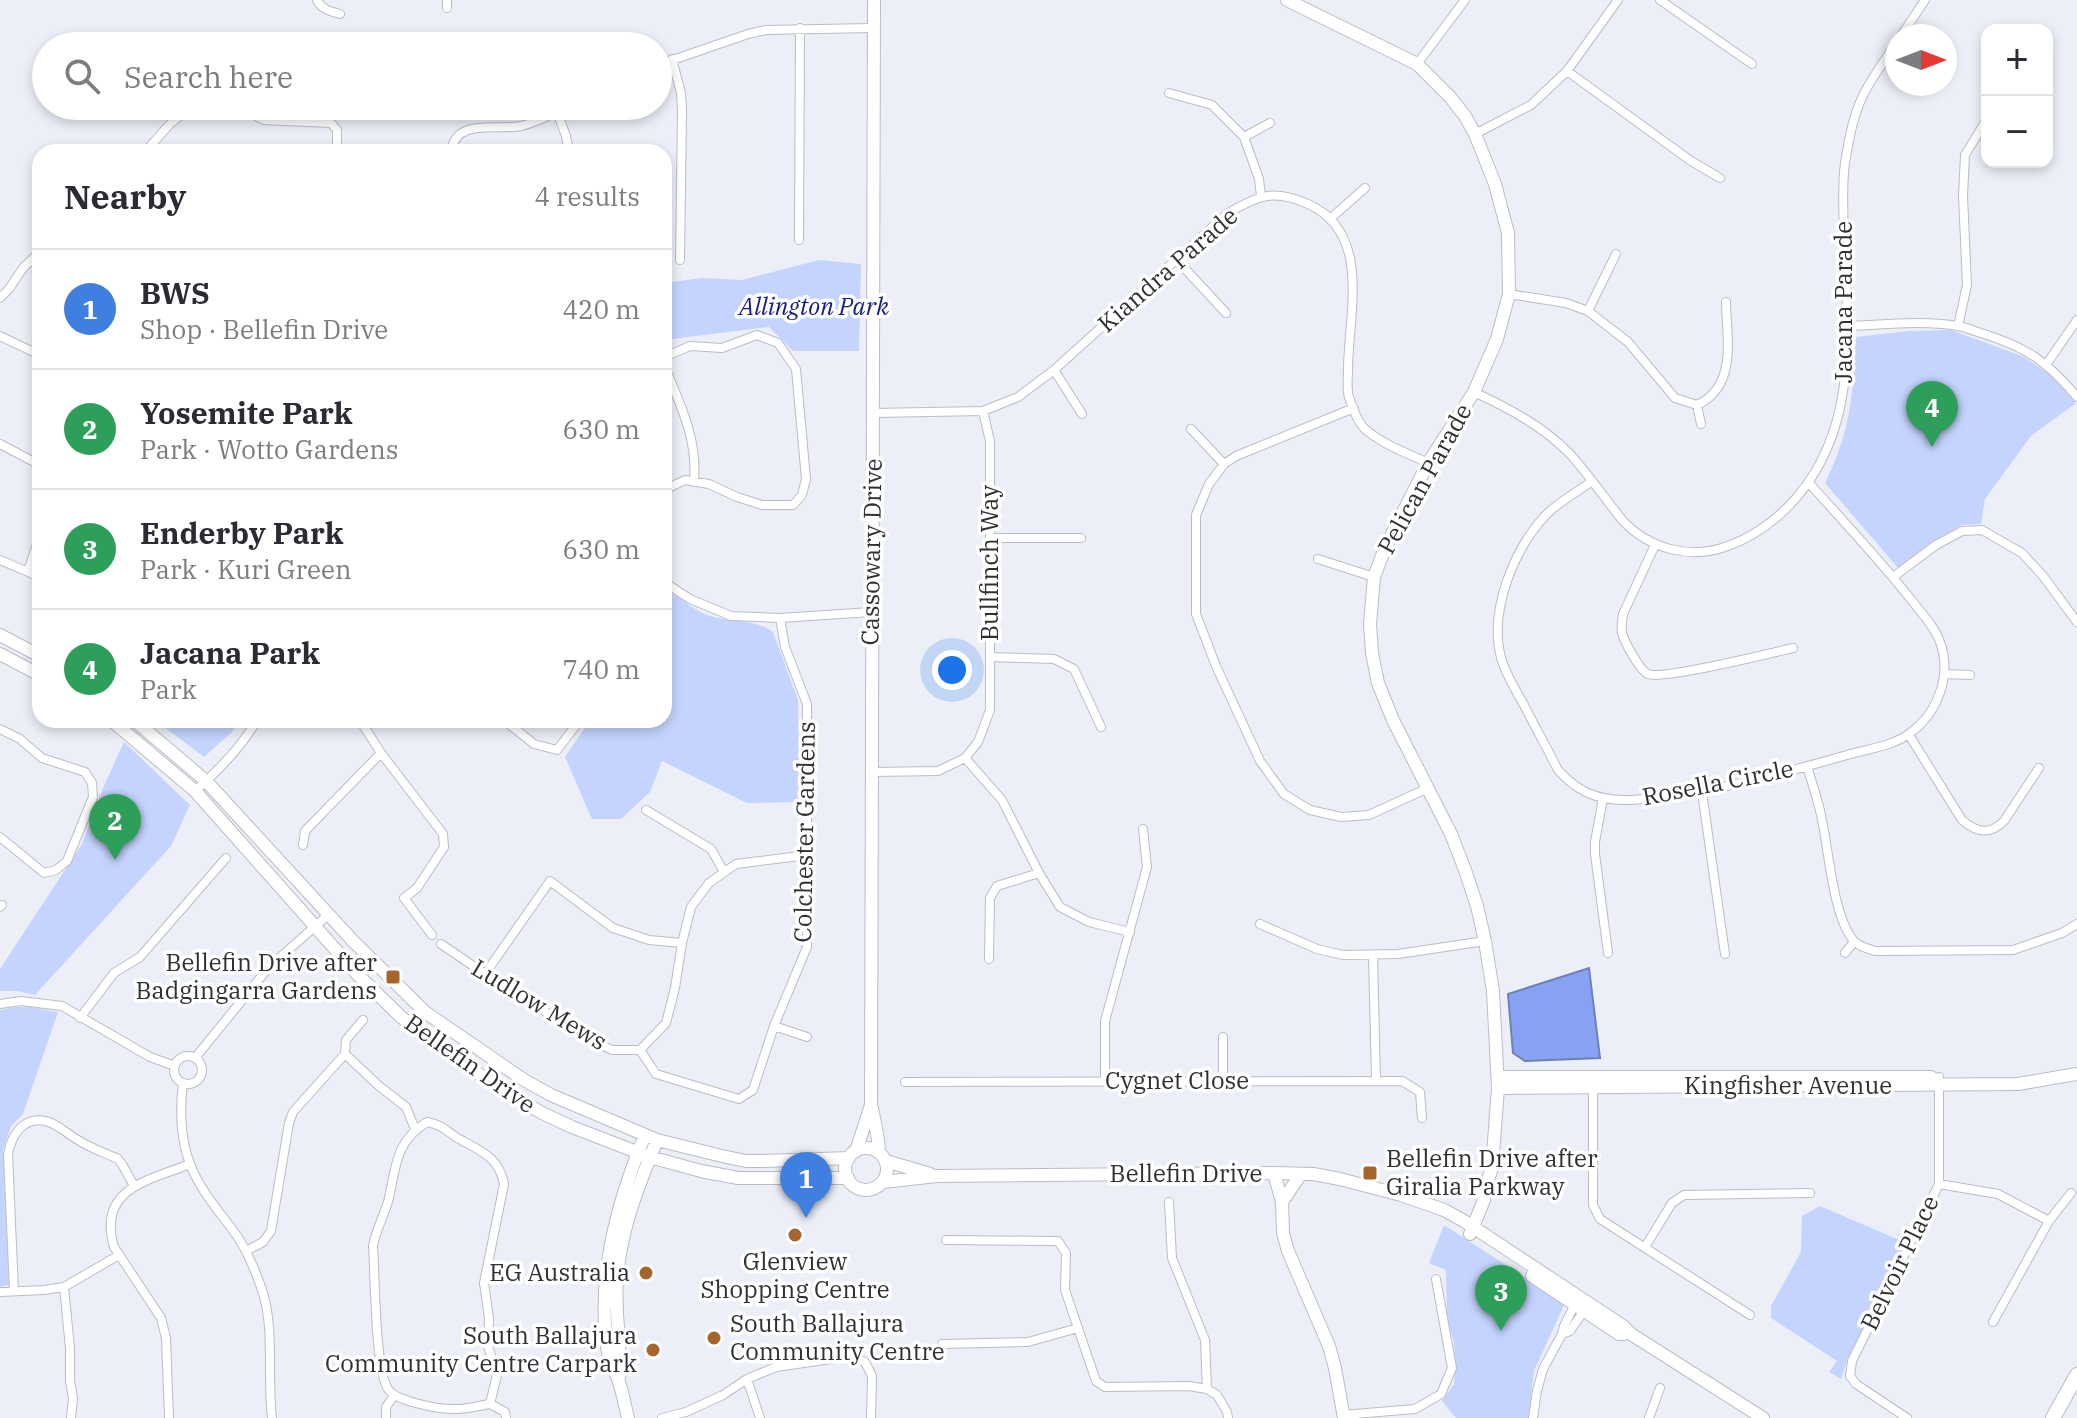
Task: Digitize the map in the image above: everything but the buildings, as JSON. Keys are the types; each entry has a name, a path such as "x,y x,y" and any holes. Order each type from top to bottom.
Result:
{"main road":[{"path":"2053,1418 2077,1375"}],"street":[{"path":"317,0 326,10 340,14"},
{"name":"Cassowary Drive","path":"874,0 871,1105 882,1157"},
{"name":"Pelican Parade","path":"1287,0 1417,64 1450,97 1475,134 1495,184 1508,233 1509,294 1497,339 1474,392 1428,463 1392,534 1374,577 1370,624 1378,683 1393,720 1449,830 1465,870 1485,941 1493,991 1498,1082 1492,1168 1467,1228"},
{"path":"1417,64 1465,0"},
{"path":"1475,134 1531,105 1567,71 1618,0"},
{"path":"1660,0 1752,64"},
{"path":"1909,24 1925,0"},
{"path":"799,240 800,28"},
{"path":"680,260 682,110 672,59 766,30 873,28"},
{"name":"Jacana Parade","path":"1474,392 1536,425 1570,455 1632,531 1655,545 1689,552 1708,551 1725,547 1770,523 1809,483 1838,423 1847,361 1844,166 1852,126 1866,89 1885,60"},
{"path":"1567,71 1691,161 1720,178"},
{"path":"1169,93 1212,105 1244,137 1259,179 1261,196"},
{"path":"152,144 175,120"},
{"path":"264,120 331,123 337,130 337,144"},
{"path":"452,144 457,136 469,129 521,126 536,120"},
{"path":"560,120 568,144"},
{"path":"1244,137 1270,123"},
{"path":"1958,326 1967,285 1963,196 1965,155 1981,129"},
{"path":"1365,188 1331,218 1347,246 1354,279 1348,397 1362,426 1389,444 1428,463"},
{"name":"Kiandra Parade","path":"874,413 983,411 1018,397 1054,370 1228,213 1261,196 1289,196 1331,218"},
{"path":"1588,311 1616,254"},
{"path":"1176,259 1226,313"},
{"path":"0,298 32,260"},
{"path":"1509,294 1566,303 1588,311 1628,342 1675,398 1697,405 1710,399 1723,381 1727,356 1726,302"},
{"path":"2046,365 2077,320"},
{"path":"1846,326 1917,323 1958,326 2013,343 2046,365 2077,397"},
{"path":"672,354 690,346 722,348 757,335 778,343 796,369 806,479 802,495 793,505 762,505 709,484 685,480 672,486"},
{"path":"0,336 32,351"},
{"path":"1054,370 1082,414"},
{"path":"672,384 687,421 696,460 694,482"},
{"path":"1697,405 1701,424"},
{"path":"1354,408 1236,456 1224,464 1209,484 1196,515 1196,614 1216,666 1260,761 1284,794 1310,810 1341,817 1369,815 1428,788"},
{"name":"Bullfinch Way","path":"965,758 978,742 990,710 990,441 983,411"},
{"path":"1191,429 1224,464"},
{"path":"0,444 32,461"},
{"name":"Rosella Circle","path":"1591,482 1551,510 1525,543 1500,604 1497,633 1508,675 1558,770 1577,788 1603,798 1622,800 1702,792 1807,766 1909,735"},
{"path":"1809,483 1893,577 1925,617 1940,642 1944,674 1941,691 1926,718 1909,735 1962,820 1981,831 1989,832 1997,828 2039,768"},
{"path":"1893,577 1936,545 1962,531 1982,530 2022,553 2077,622"},
{"path":"991,538 1081,538"},
{"path":"1655,545 1621,624 1623,636 1647,674 1726,663 1793,648"},
{"path":"28,571 32,559"},
{"path":"1318,559 1374,577"},
{"path":"0,560 32,573"},
{"path":"672,587 690,599 731,616 780,618 871,612"},
{"name":"Colchester Gardens","path":"640,1050 656,1074 739,1099 753,1090 774,1026 807,947 807,704 785,647 780,618"},
{"path":"0,635 32,652"},
{"path":"0,654 32,671"},
{"path":"990,657 1054,659 1074,669 1101,727"},
{"path":"1944,674 1970,675"},
{"name":"Bellefin Drive","path":"120,728 195,791 359,976 401,1017 456,1059 542,1113 644,1155 711,1173 738,1178 848,1178"},
{"name":"Bellefin Drive","path":"143,728 206,781 353,941 425,1012 524,1080 651,1137 746,1161 852,1155"},
{"path":"195,791 215,774 252,728"},
{"path":"365,728 443,834 444,847 417,888 404,898 432,935"},
{"path":"514,728 534,744 557,750 574,728"},
{"path":"0,729 20,739 42,758 85,772 92,783 93,797 67,861 56,870 44,873 0,837"},
{"path":"303,845 305,831 381,753"},
{"path":"872,772 938,771 965,758 1002,800 1060,907 1089,922 1130,932"},
{"path":"1807,766 1822,819 1843,921 1854,942 1875,951 2013,950 2062,933 2077,924"},
{"path":"1702,792 1725,954"},
{"path":"1603,798 1595,854 1608,953"},
{"path":"646,810 711,849 724,872"},
{"path":"1105,1081 1105,1021 1147,867 1143,829"},
{"name":"Ludlow Mews","path":"441,944 589,1039 612,1050 640,1050 666,1023 691,907 709,883 736,864 807,855"},
{"path":"80,1018 114,973 140,957 226,858"},
{"path":"989,959 990,898 997,886 1039,873"},
{"path":"485,974 550,881 613,928 649,940 682,943"},
{"path":"195,1058 269,967 329,914"},
{"path":"1260,924 1317,949 1343,955 1432,950 1485,941"},
{"path":"1845,953 1854,942"},
{"path":"1373,955 1376,1081"},
{"path":"0,1004 21,1001 62,1006 150,1057 175,1066"},
{"path":"246,1251 263,1242 271,1231 293,1112 345,1054 346,1040 363,1020"},
{"path":"774,1026 807,1037"},
{"path":"1223,1037 1223,1081"},
{"path":"345,1054 406,1107 415,1129"},
{"path":"195,1058 202,1069 200,1078 192,1084 183,1083 176,1076 175,1066 180,1059 195,1058"},
{"name":"Kingfisher Avenue","path":"1939,1081 2018,1076 2077,1066"},
{"name":"Kingfisher Avenue","path":"1498,1082 1939,1081 2018,1084 2077,1074"},
{"name":"Cygnet Close","path":"905,1082 1402,1081 1420,1092 1422,1118"},
{"name":"Belvoir Place","path":"1907,1418 1856,1384 1850,1376 1852,1361 1939,1184 1939,1081"},
{"path":"1593,1082 1593,1205 1600,1219 1750,1315"},
{"path":"183,1083 181,1116 190,1164 196,1179 246,1251 263,1294 268,1321 272,1418"},
{"name":"Cassowary Drive","path":"852,1155 871,1105"},
{"path":"14,1291 9,1146 21,1126 34,1117 54,1124 80,1142 118,1159 134,1186"},
{"path":"490,1404 497,1375 488,1346 489,1318 484,1283 504,1184 501,1170 488,1155 459,1139 443,1125 427,1122 415,1129 400,1148 373,1246 381,1361 387,1388 394,1396 437,1408 454,1410 490,1404 505,1412 506,1418"},
{"path":"628,1418 619,1378 608,1351 605,1280 619,1212 651,1137"},
{"path":"868,1148 882,1157 887,1170 883,1182 870,1190 853,1185 848,1178 846,1165 852,1155 868,1148"},
{"name":"Bellefin Drive","path":"882,1157 937,1176"},
{"path":"169,1418 164,1327 114,1247 110,1235 112,1214 120,1197 134,1186 190,1164"},
{"path":"1274,1173 1282,1202 1283,1233 1288,1251 1329,1346 1343,1416 1415,1409 1441,1394 1452,1368 1436,1279"},
{"name":"Bellefin Drive","path":"883,1182 937,1176 1274,1173 1313,1174 1401,1195 1444,1210 1581,1304 1623,1326 1763,1418"},
{"path":"1282,1202 1301,1174"},
{"path":"1939,1184 1998,1194 2049,1221"},
{"path":"1645,1247 1672,1203 1684,1195 1810,1193"},
{"path":"1993,1322 2049,1221 2071,1193"},
{"path":"1169,1202 1172,1258 1205,1340 1207,1389"},
{"path":"946,1240 1058,1241 1066,1253 1065,1290 1096,1381 1105,1387 1189,1386 1207,1389 1217,1395 1228,1418"},
{"path":"0,1292 64,1287 119,1255"},
{"path":"64,1287 73,1398 71,1418"},
{"path":"1533,1418 1543,1369 1562,1334 1570,1331 1581,1304"},
{"path":"942,1344 1028,1342 1078,1328"},
{"path":"662,1418 686,1412 776,1367 851,1356 865,1362 872,1376 871,1418"},
{"path":"747,1379 760,1418"},
{"path":"1649,1418 1660,1388"},
{"path":"386,1418 386,1407 394,1396"}],"green space":[{"name":"Allington Park","path":"819,260 861,264 859,351 793,351 769,327 672,339 672,282 702,278 742,280"},
{"path":"1951,330 2022,356 2051,375 2076,403 2031,436 1985,499 1981,524 1961,525 1899,569 1825,483 1834,464 1849,412 1856,337"},
{"path":"672,594 704,614 759,625 773,632 798,700 799,802 747,803 662,761 650,792 621,819 592,819 565,757 585,728 672,728"},
{"path":"166,728 235,728 204,757"},
{"path":"124,742 190,805 171,846 35,995 0,991 0,969 82,844"},
{"path":"16,1007 58,1012 23,1114 11,1126 3,1150 9,1285 0,1287 0,1010"},
{"path":"1820,1206 1906,1243 1841,1379 1829,1372 1837,1361 1771,1318 1771,1306 1801,1252 1802,1216"},
{"path":"1444,1225 1565,1303 1534,1371 1528,1418 1456,1418 1442,1401 1454,1384 1454,1342 1447,1320 1446,1270 1429,1263"}],"water":[{"path":"1589,968 1600,1058 1525,1061 1513,1053 1508,994"}],"place":[{"name":"Jacana Park","path":"1932,447"},
{"name":"Yosemite Park","path":"115,860"},
{"name":"Bellefin Drive after Badgingarra Gardens","path":"393,977"},
{"name":"Bellefin Drive after Giralia Parkway","path":"1370,1173"},
{"name":"BWS","path":"806,1218"},
{"name":"Glenview Shopping Centre","path":"795,1235"},
{"name":"EG Australia","path":"646,1273"},
{"name":"Enderby Park","path":"1501,1331"},
{"name":"South Ballajura Community Centre","path":"714,1338"},
{"name":"South Ballajura Community Centre Carpark","path":"653,1350"}]}
